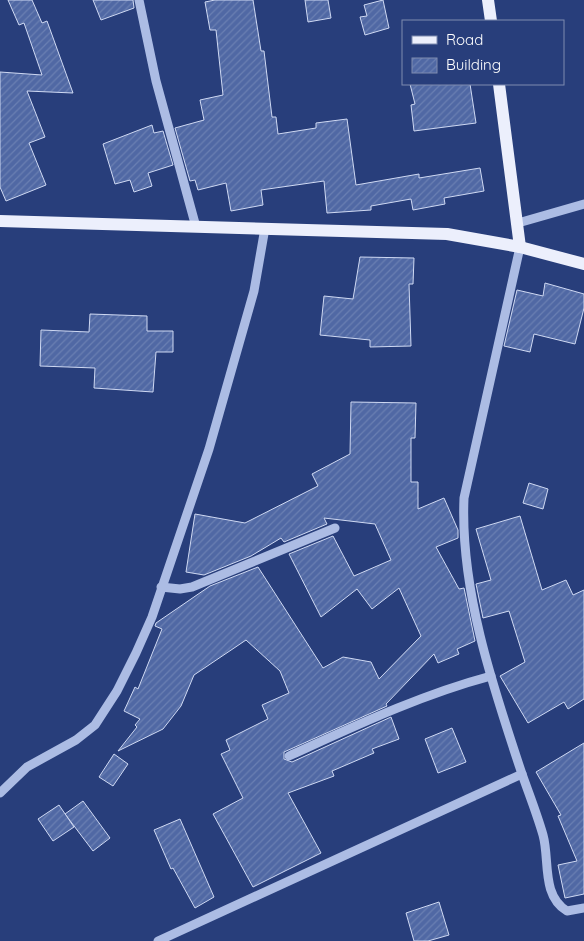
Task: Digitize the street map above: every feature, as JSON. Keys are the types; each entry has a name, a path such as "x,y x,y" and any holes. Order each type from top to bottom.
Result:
{"main road":[{"path":"488,0 491,20"},
{"path":"499,85 520,247"},
{"path":"0,221 447,234 520,247 584,264"}],"street":[{"path":"139,0 156,81 196,227"},
{"path":"518,223 584,204"},
{"path":"0,793 27,767 76,740 95,725 117,691 136,654 152,616 209,450 254,291 264,228"},
{"path":"520,247 464,498 463,528 476,611 491,676 543,836 549,884 559,906 567,911 584,908"},
{"path":"161,587 180,589 192,587 335,528"},
{"path":"288,756 411,702 453,686 491,676"},
{"path":"158,940 522,774"}],"building":[{"path":"8,0 32,0 42,23 47,21 73,93 27,91 45,137 29,143 46,185 6,201 0,187 0,72 42,75 24,23 19,25"},
{"path":"93,0 133,0 134,8 101,20"},
{"path":"215,0 253,0 261,51 264,51 272,117 276,117 278,134 316,128 316,123 347,119 356,185 419,174 419,178 480,168 484,191 444,198 445,204 413,210 411,199 371,206 371,210 327,213 324,181 261,190 263,205 231,211 226,183 198,190 195,180 190,181 175,128 204,120 200,100 223,95 216,30 210,30 205,2"},
{"path":"305,0 328,0 331,18 308,22"},
{"path":"383,0 389,28 365,35 360,17 367,16 364,5"},
{"path":"410,85 470,85 476,123 414,131 411,105 415,104"},
{"path":"152,125 154,133 163,131 173,165 148,173 152,186 134,192 130,180 115,184 103,144"},
{"path":"360,257 414,258 413,284 409,284 411,346 370,347 370,340 320,335 324,296 353,299"},
{"path":"545,283 584,294 584,308 575,344 534,334 530,352 504,346 517,290 543,296"},
{"path":"90,314 147,316 147,331 173,331 173,352 156,352 153,392 94,388 95,368 40,366 41,330 89,332"},
{"path":"351,402 416,403 415,438 411,438 411,482 418,482 418,509 444,498 458,530 458,538 436,547 459,589 464,588 475,641 457,649 459,654 438,663 434,654 386,704 387,706 284,752 284,759 292,762 391,717 399,739 372,749 374,753 332,771 334,776 288,793 321,853 253,887 213,814 243,798 221,754 230,750 226,740 268,719 262,705 289,693 280,671 246,640 194,675 181,706 163,729 118,751 137,727 135,725 140,719 124,711 135,687 138,689 162,629 155,626 156,623 210,586 258,567 323,668 343,657 371,662 379,679 421,636 399,588 372,609 357,589 321,617 289,554 333,536 354,576 391,560 375,524 324,518 327,524 284,542 281,538 251,556 204,575 186,572 195,514 245,523 318,486 312,474 350,454"},
{"path":"529,483 548,489 543,509 523,503"},
{"path":"520,516 542,590 566,580 573,595 584,590 584,699 568,709 564,702 528,723 500,676 525,662 509,611 483,618 476,584 491,580 476,529"},
{"path":"452,728 466,762 438,773 425,739"},
{"path":"584,743 584,894 565,898 558,865 577,861 558,816 561,815 536,772"},
{"path":"114,754 128,764 113,786 99,777"},
{"path":"83,801 110,838 93,851 65,814"},
{"path":"59,805 74,827 53,841 38,819"},
{"path":"180,819 214,897 195,908 173,868 171,869 154,830"},
{"path":"439,902 449,935 428,941 414,941 406,913"}]}
